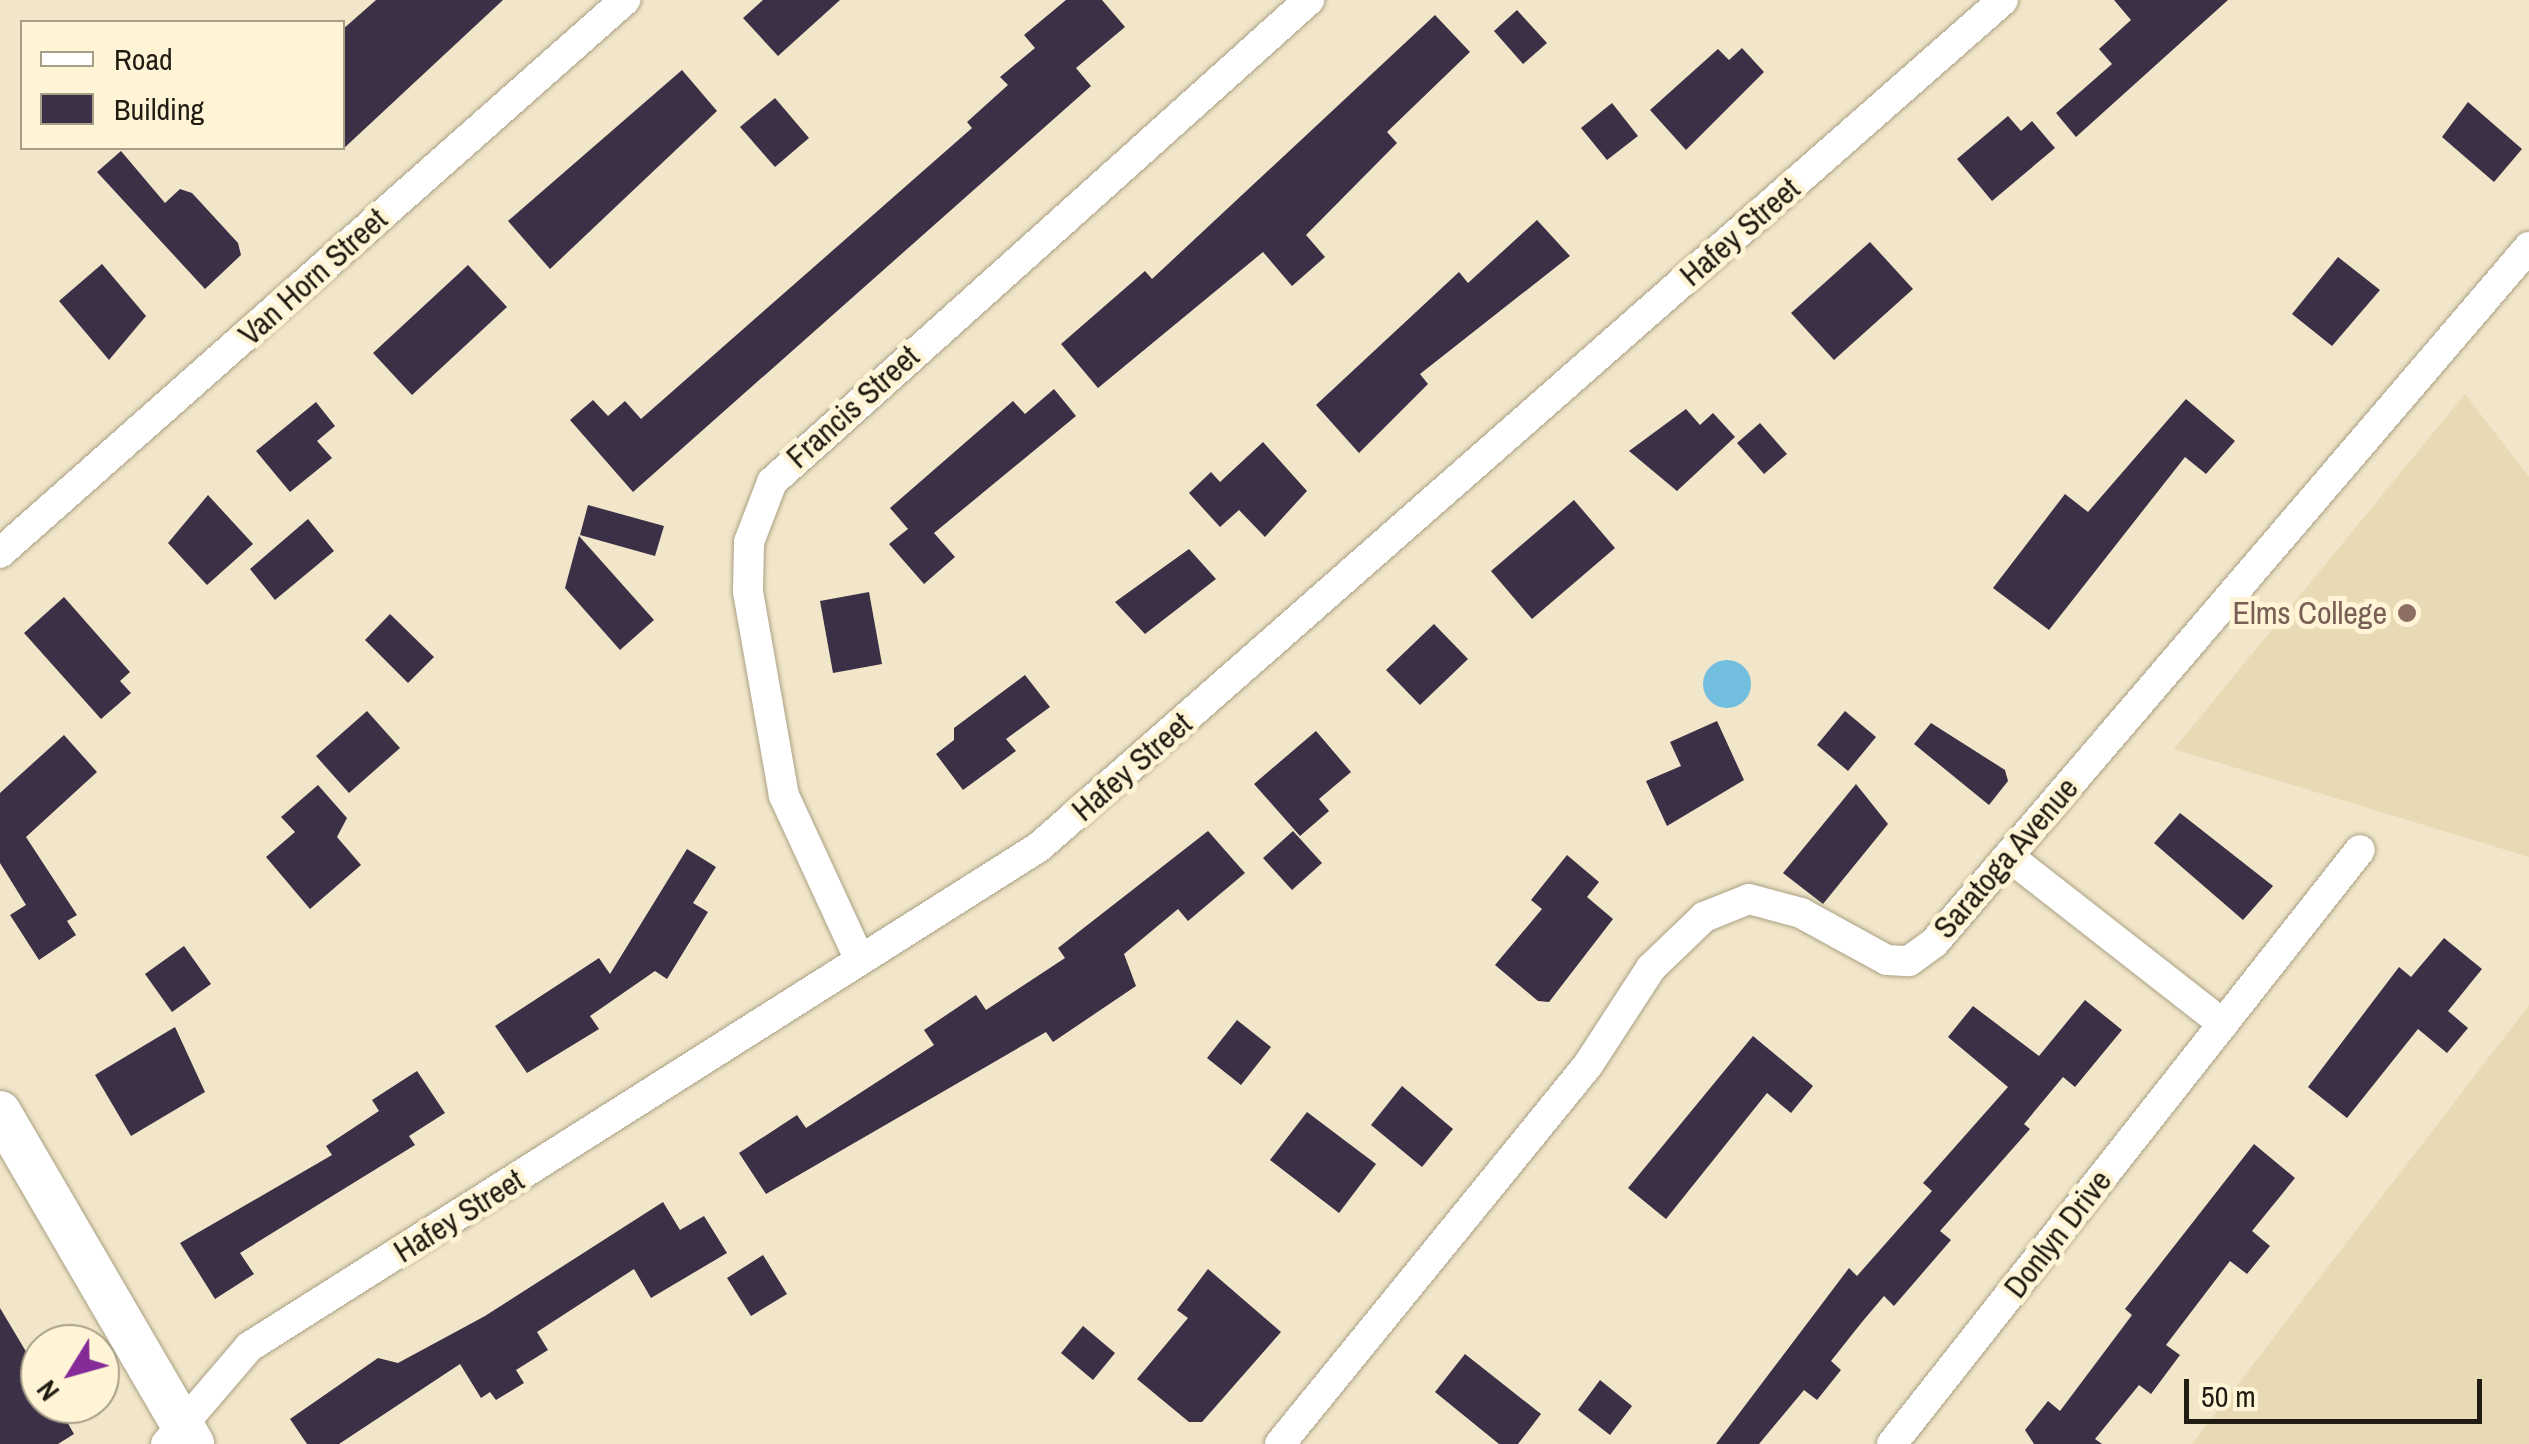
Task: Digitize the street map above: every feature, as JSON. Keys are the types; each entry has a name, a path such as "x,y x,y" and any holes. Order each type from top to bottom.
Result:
{"main road":[{"path":"0,1112 180,1436"}],"street":[{"name":"Van Horn Street","path":"0,553 624,0"},
{"name":"Francis Street","path":"859,958 784,796 748,591 750,542 772,482 1309,0"},
{"name":"Hafey Street","path":"180,1436 249,1346 1082,812 2003,0"},
{"name":"Saratoga Avenue","path":"1280,1444 1690,927 1734,900 1765,901 1887,960 1909,961 2012,858 2529,247"},
{"name":"Donlyn Drive","path":"1892,1444 2360,850"},
{"path":"2012,858 2224,1024"}],"shaded area":[{"name":"Elms College","path":"2465,394 2529,477 2529,857 2174,749"},
{"path":"2529,1005 2529,1444 2192,1444"}],"water":[{"path":"1727,660 1744,667 1751,684 1744,701 1727,708 1710,701 1703,684 1710,667"}],"building":[{"path":"376,0 503,0 345,147 345,27"},
{"path":"763,0 840,0 778,56 743,18"},
{"path":"1066,0 1102,0 1125,27 1076,68 1091,86 633,492 570,420 593,400 608,416 625,401 641,419 972,128 967,122 1008,85 1000,77 1035,48 1024,35"},
{"path":"2114,0 2228,0 2076,137 2056,113 2112,64 2099,49 2131,20"},
{"path":"1517,10 1547,43 1523,64 1494,31"},
{"path":"1435,15 1470,52 1387,132 1397,143 1306,235 1325,257 1292,286 1263,252 1098,388 1061,344 1145,271 1152,279"},
{"path":"1742,48 1764,72 1686,150 1650,110 1718,49 1729,60"},
{"path":"682,70 717,111 550,269 508,221"},
{"path":"775,98 809,138 775,167 740,127"},
{"path":"2468,102 2522,149 2494,182 2442,137"},
{"path":"1612,103 1638,136 1607,160 1581,128"},
{"path":"2008,116 2021,131 2032,121 2055,148 1992,201 1957,159"},
{"path":"121,151 165,203 180,189 192,193 238,243 241,255 205,289 97,172"},
{"path":"1537,220 1570,256 1420,374 1428,384 1359,453 1316,405 1459,272 1468,283"},
{"path":"1870,242 1913,289 1834,360 1791,313"},
{"path":"2338,257 2380,290 2332,346 2292,314"},
{"path":"102,264 146,316 109,360 59,301"},
{"path":"468,265 507,307 412,395 373,353"},
{"path":"1054,389 1076,416 934,533 955,557 924,584 889,544 908,529 890,508 1013,401 1025,414"},
{"path":"2186,399 2235,441 2206,474 2185,457 2049,630 1993,588 2065,494 2088,512"},
{"path":"316,402 335,426 317,441 332,458 290,492 256,451"},
{"path":"1686,409 1700,425 1713,413 1735,437 1677,491 1629,451"},
{"path":"1760,423 1787,454 1764,474 1737,443"},
{"path":"1263,442 1307,491 1265,537 1239,510 1220,527 1189,493 1211,472 1220,482"},
{"path":"208,495 253,544 207,585 168,543"},
{"path":"1574,500 1615,548 1532,619 1491,571"},
{"path":"588,505 664,526 655,556 580,535"},
{"path":"308,519 334,551 275,600 250,569"},
{"path":"579,536 654,620 620,650 565,588"},
{"path":"1189,549 1216,579 1145,634 1115,602"},
{"path":"869,592 882,664 833,673 820,601"},
{"path":"64,597 130,672 120,681 131,693 101,719 24,633"},
{"path":"390,614 434,657 408,683 365,640"},
{"path":"1434,624 1468,659 1420,705 1386,670"},
{"path":"1025,675 1050,707 1006,739 1016,751 963,790 936,754 954,740 954,728"},
{"path":"367,711 400,748 349,793 316,756"},
{"path":"1845,711 1876,737 1848,771 1817,745"},
{"path":"1717,721 1744,780 1667,826 1646,781 1681,766 1670,742"},
{"path":"1931,723 2005,770 2008,781 1989,805 1914,744"},
{"path":"1316,731 1351,772 1319,799 1329,811 1300,836 1254,784"},
{"path":"64,735 97,772 26,837 77,915 67,921 76,935 39,960 10,915 26,905 0,863 0,793"},
{"path":"1856,784 1888,824 1823,904 1783,873"},
{"path":"318,785 347,818 337,837 361,865 310,909 266,857 295,832 281,817"},
{"path":"2180,813 2273,886 2243,920 2154,843"},
{"path":"1208,831 1245,873 1188,921 1178,909 1124,954 1136,986 1053,1042 1046,1032 766,1194 739,1153 797,1115 806,1128 934,1045 924,1030 976,995 986,1010 1065,958 1058,948"},
{"path":"1293,831 1322,863 1292,890 1263,858"},
{"path":"687,849 716,867 693,903 708,912 667,979 655,971 590,1016 599,1029 527,1073 495,1026 599,958 610,974"},
{"path":"1567,855 1599,882 1587,897 1613,919 1549,1002 1538,1001 1495,965 1542,909 1531,900"},
{"path":"2444,938 2482,969 2448,1011 2468,1028 2447,1053 2418,1029 2347,1118 2308,1087 2399,967 2411,977"},
{"path":"184,946 211,984 172,1012 145,974"},
{"path":"2085,1000 2122,1030 2075,1087 2063,1077 2024,1124 2030,1129 1940,1231 1951,1240 1894,1306 1884,1296 1862,1322 1831,1361 1841,1370 1817,1400 1804,1390 1759,1444 1716,1444 1849,1268 1857,1276 1932,1191 1923,1183 2008,1087 1948,1037 1973,1006 2039,1056"},
{"path":"1237,1020 1271,1047 1241,1085 1207,1058"},
{"path":"175,1027 205,1092 131,1136 95,1075"},
{"path":"1753,1036 1813,1086 1791,1113 1767,1093 1666,1219 1628,1188"},
{"path":"417,1071 445,1113 409,1136 415,1145 240,1253 254,1274 215,1299 180,1243 332,1155 326,1146 379,1111 372,1100"},
{"path":"1402,1086 1453,1129 1422,1167 1371,1125"},
{"path":"1307,1112 1376,1164 1339,1213 1270,1160"},
{"path":"2254,1144 2295,1178 2252,1231 2270,1246 2247,1274 2230,1261 2166,1345 2180,1355 2151,1394 2139,1385 2095,1439 2102,1444 2034,1444 2025,1430 2048,1401 2060,1411 2132,1315 2125,1309"},
{"path":"663,1202 680,1230 704,1216 727,1253 651,1298 634,1269 537,1332 548,1350 516,1370 524,1383 496,1400 490,1392 481,1398 460,1364 339,1444 307,1444 290,1419 378,1358 398,1363 485,1316"},
{"path":"763,1255 787,1294 751,1316 727,1278"},
{"path":"1208,1269 1281,1332 1202,1422 1189,1422 1137,1379 1188,1318 1177,1310"},
{"path":"0,1308 20,1342 20,1424 68,1424 74,1434 58,1444 0,1444"},
{"path":"1083,1326 1115,1353 1093,1380 1061,1353"},
{"path":"1465,1354 1541,1414 1518,1444 1499,1444 1435,1392"},
{"path":"1600,1380 1632,1406 1610,1435 1578,1410"}],"place":[{"name":"Elms College","path":"2407,613"}]}
